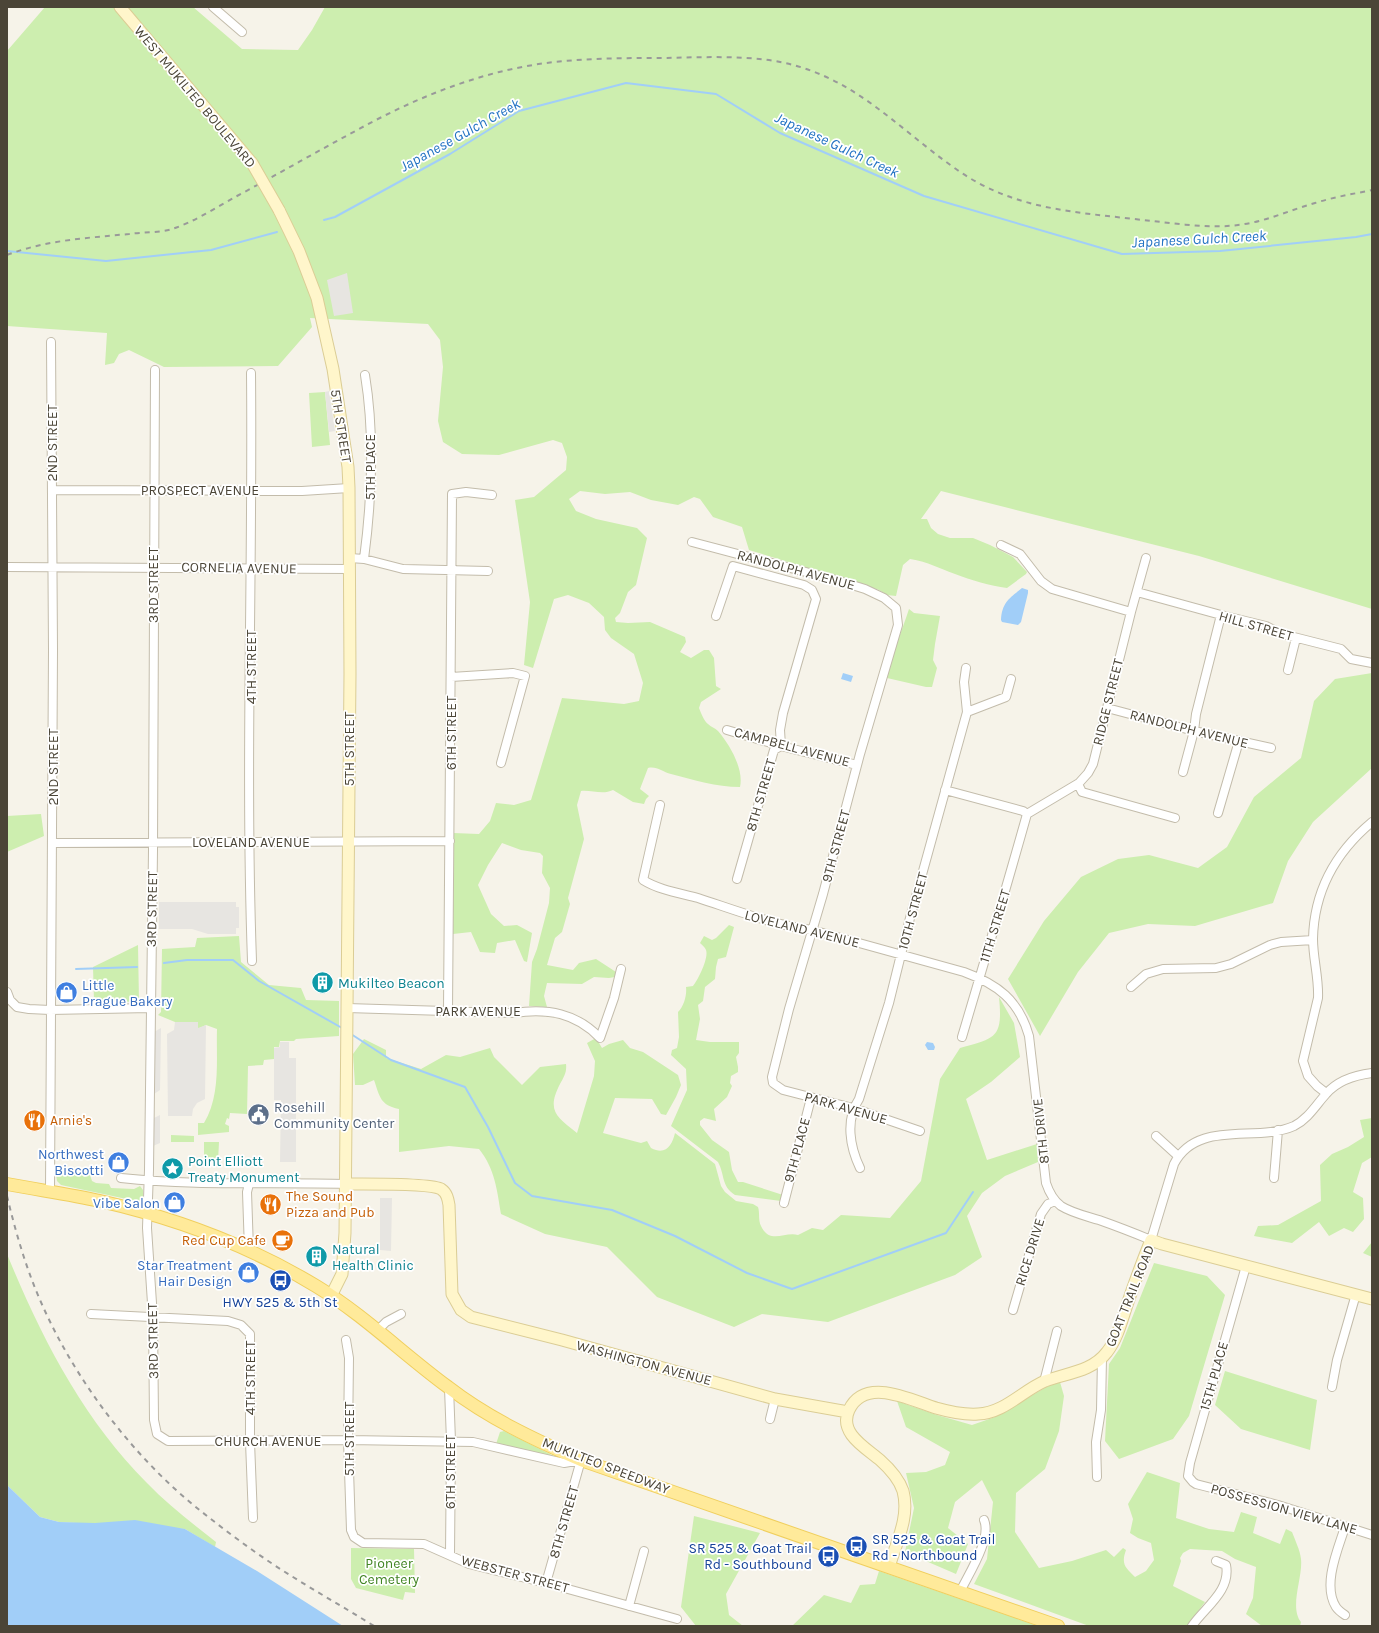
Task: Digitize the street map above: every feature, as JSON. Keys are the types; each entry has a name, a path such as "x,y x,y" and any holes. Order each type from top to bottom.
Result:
{"main road":[{"name":"MUKILTEO SPEEDWAY","path":"7,1184 98,1201 148,1214 195,1229 249,1250 332,1296 378,1330 449,1388 507,1425 547,1445 581,1460 1058,1626"}],"street":[{"name":"WEST MUKILTEO BOULEVARD","path":"120,7 252,162 279,210"},
{"path":"213,7 242,32"},
{"name":"5TH STREET","path":"279,210 299,251 317,298 333,369 348,467 350,564 346,1184 344,1263 342,1274 332,1296"},
{"name":"2ND STREET","path":"50,1192 50,1010 53,843 51,342"},
{"name":"3RD STREET","path":"155,370 153,850 149,1180 147,1228 153,1318 154,1420 158,1434 168,1441"},
{"name":"4TH STREET","path":"251,373 252,490 249,842 252,961"},
{"name":"5TH PLACE","path":"364,559 372,486 369,399 365,375"},
{"name":"PROSPECT AVENUE","path":"52,490 302,491 349,488"},
{"name":"6TH STREET","path":"448,1011 452,494 466,492 492,495"},
{"name":"RANDOLPH AVENUE","path":"692,542 865,589 884,598 896,608"},
{"path":"1001,545 1020,554 1041,581 1052,590 1131,612"},
{"name":"RIDGE STREET","path":"1027,814 1078,784 1088,773 1093,764 1146,558"},
{"name":"CORNELIA AVENUE","path":"7,567 251,568 350,564 364,559 403,569 451,570"},
{"name":"RANDOLPH AVENUE","path":"716,616 733,566 804,585 812,590 816,599"},
{"path":"451,570 488,571"},
{"name":"HILL STREET","path":"1137,592 1221,616 1266,626 1282,634 1341,649 1351,659 1372,663"},
{"name":"8TH STREET","path":"736,879 774,750 781,746 780,730 783,713 816,599"},
{"name":"9TH STREET","path":"773,1083 773,1069 857,765 898,625 896,608"},
{"path":"1183,772 1221,616"},
{"path":"1288,670 1296,638"},
{"path":"966,668 964,682 967,712 1006,697 1011,679"},
{"path":"451,677 513,673 525,676 502,763"},
{"name":"RANDOLPH AVENUE","path":"1107,708 1270,748"},
{"name":"10TH STREET","path":"853,1108 861,1093 886,1013 967,712"},
{"name":"CAMPBELL AVENUE","path":"727,730 781,746 857,765"},
{"path":"1218,813 1239,741"},
{"path":"1078,784 1082,792 1176,818"},
{"path":"945,790 1023,811 1027,814"},
{"name":"LOVELAND AVENUE","path":"660,805 642,880 650,885 744,914 798,928 812,930 979,977"},
{"name":"11TH STREET","path":"962,1037 979,977 998,919 1027,814"},
{"path":"1326,1093 1308,1076 1304,1062 1318,998 1313,940 1318,903 1326,880 1341,853 1356,836 1372,822"},
{"name":"LOVELAND AVENUE","path":"53,843 450,841"},
{"path":"1131,987 1146,974 1163,969 1216,968 1231,964 1270,945 1281,942 1313,940"},
{"name":"PARK AVENUE","path":"347,1008 514,1013 526,1011 544,1012 568,1016 585,1025 600,1038 614,998 621,969"},
{"name":"8TH DRIVE","path":"979,977 1008,996 1019,1011 1026,1026 1033,1060 1046,1179 1049,1190 1056,1201"},
{"path":"7,992 10,1000 18,1007 50,1010 150,1008"},
{"path":"1056,1201 1066,1209 1151,1240 1171,1171 1178,1156 1194,1142 1208,1137 1278,1130 1294,1126 1304,1119 1315,1108 1326,1093 1336,1085 1344,1081 1372,1074"},
{"name":"PARK AVENUE","path":"773,1083 783,1090 853,1108 920,1131"},
{"name":"9TH PLACE","path":"784,1203 811,1098"},
{"path":"853,1108 851,1147 860,1168"},
{"path":"1274,1178 1278,1130"},
{"path":"1156,1136 1178,1156"},
{"path":"121,1178 249,1184 346,1184"},
{"path":"249,1184 247,1192 249,1250"},
{"name":"WASHINGTON AVENUE","path":"346,1184 427,1186 439,1188 444,1191 448,1197 452,1294 461,1310 471,1317 562,1340 775,1399 848,1412"},
{"name":"RICE DRIVE","path":"1013,1310 1041,1214 1048,1204 1056,1201"},
{"name":"GOAT TRAIL ROAD","path":"848,1412 860,1398 872,1393 880,1393 894,1394 910,1398 952,1412 980,1414 1003,1407 1044,1382 1085,1368 1102,1358 1108,1352 1116,1336 1151,1240 1372,1299"},
{"name":"15TH PLACE","path":"1196,1484 1188,1476 1190,1462 1246,1266"},
{"path":"1332,1388 1337,1360 1356,1294"},
{"path":"91,1314 153,1318"},
{"path":"378,1330 386,1322 401,1314"},
{"name":"4TH STREET","path":"153,1318 228,1321 241,1325 250,1334 250,1442 253,1518"},
{"path":"1044,1382 1057,1331"},
{"name":"5TH STREET","path":"346,1340 349,1358 348,1440 351,1530 354,1537"},
{"path":"1097,1476 1096,1442 1100,1410 1102,1358"},
{"name":"6TH STREET","path":"449,1388 451,1441 450,1555"},
{"path":"770,1419 775,1399"},
{"path":"848,1412 848,1425 855,1440 886,1465 902,1491 906,1509 889,1567"},
{"name":"CHURCH AVENUE","path":"168,1441 250,1442 348,1440 473,1442 564,1464 581,1460"},
{"name":"8TH STREET","path":"546,1583 580,1468 581,1460"},
{"name":"POSSESSION VIEW LANE","path":"1196,1484 1278,1505 1372,1535"},
{"path":"960,1592 981,1550 986,1524 984,1520"},
{"path":"1345,1527 1332,1569 1330,1582 1336,1606 1345,1615"},
{"name":"WEBSTER STREET","path":"354,1537 363,1543 424,1544 469,1564 546,1583 677,1619"},
{"path":"629,1606 644,1551"},
{"path":"1192,1626 1217,1596 1224,1584 1226,1565 1216,1561"}],"green space":[{"path":"45,7 193,7 242,49 298,50 312,30 325,7 1372,7 1372,609 1199,556 941,491 921,519 927,519 931,528 938,534 950,538 973,538 1013,557 1027,572 1026,574 1007,588 974,581 928,563 910,559 903,565 896,596 887,595 879,590 749,550 742,527 713,517 700,499 694,497 678,505 651,500 630,492 605,494 580,491 569,499 576,511 596,519 637,528 647,538 636,585 628,592 620,613 615,618 616,622 650,622 685,637 686,642 680,652 691,658 704,650 709,650 714,658 716,686 721,689 701,702 699,708 705,721 718,731 727,743 738,765 741,780 740,787 722,786 668,773 657,768 648,768 640,789 649,796 644,804 633,802 613,790 601,792 581,791 577,805 584,839 568,898 570,904 562,932 555,938 547,965 573,970 579,963 596,959 616,972 615,977 594,977 582,984 547,983 544,996 547,1007 529,1006 532,962 537,949 549,903 550,888 542,873 543,856 540,853 521,850 502,843 488,865 478,885 491,914 504,926 517,925 532,933 527,962 524,961 515,940 497,943 495,953 480,952 471,932 453,934 453,833 479,834 490,821 496,803 514,805 531,800 562,698 624,704 639,701 643,683 634,654 611,638 605,630 604,617 589,603 568,595 554,599 533,668 524,665 530,602 515,500 534,497 566,470 567,457 562,443 553,440 499,455 462,454 443,442 438,421 443,367 440,340 428,324 310,318 312,327 278,366 164,367 129,350 119,354 114,363 105,365 107,333 7,326 7,51"},
{"path":"325,392 330,445 312,447 309,393"},
{"path":"909,609 914,613 940,616 933,660 937,668 932,687 887,678 886,675"},
{"path":"1372,673 1372,768 1313,822 1288,861 1273,903 1195,926 1148,924 1109,933 1078,972 1040,1036 1008,979 1044,921 1081,877 1118,859 1149,855 1198,868 1227,847 1254,797 1301,758 1314,701 1335,679"},
{"path":"41,814 44,836 7,852 7,816"},
{"path":"729,925 734,927 726,957 718,959 715,979 705,987 703,1001 698,1005 700,1019 696,1040 710,1042 739,1042 739,1053 736,1057 738,1072 731,1076 730,1083 732,1086 727,1097 714,1109 716,1121 704,1118 700,1121 700,1125 712,1140 729,1152 732,1170 738,1182 743,1182 783,1195 781,1201 735,1195 727,1188 718,1162 671,1126 687,1090 686,1069 671,1055 672,1050 677,1048 679,1037 678,1012 685,1000 686,987 693,986 705,963 707,954 706,950 700,943 704,936 712,940"},
{"path":"239,936 241,962 269,985 301,988 306,1000 339,1001 339,1036 280,1041 279,1047 274,1047 274,1059 264,1060 263,1065 248,1066 247,1114 230,1113 229,1119 227,1118 225,1124 229,1126 229,1132 198,1135 198,1123 204,1123 213,1101 217,1065 217,1029 206,1025 198,1029 198,1022 175,1022 158,1015 161,1012 162,949 195,947 197,938"},
{"path":"138,945 139,1002 94,1001 93,967"},
{"path":"999,997 1014,1023 1020,1057 991,1082 966,1099 987,1160 1037,1144 1038,1162 1005,1176 982,1193 967,1216 982,1257 955,1275 828,1322 762,1314 734,1327 657,1297 607,1247 545,1234 501,1214 492,1172 489,1164 479,1149 449,1146 399,1152 399,1109 384,1103 374,1080 363,1085 355,1085 353,1054 364,1039 386,1050 386,1058 421,1069 446,1055 460,1057 490,1048 494,1057 522,1085 540,1067 566,1064 565,1074 556,1093 554,1107 559,1118 577,1133 594,1076 595,1061 587,1043 596,1038 602,1048 609,1044 623,1040 630,1048 643,1052 678,1075 681,1085 666,1115 661,1114 652,1099 615,1098 603,1133 641,1143 647,1141 651,1148 661,1151 668,1148 675,1133 715,1164 721,1186 725,1192 736,1201 753,1204 758,1207 760,1224 765,1232 773,1236 798,1235 812,1228 823,1230 841,1215 890,1218 921,1181 940,1079 960,1048 982,1042 994,1034 998,1029 1000,1021"},
{"path":"1372,1118 1372,1157 1362,1163 1353,1192 1363,1198 1364,1219 1353,1232 1344,1228 1329,1236 1319,1222 1292,1243 1254,1236 1258,1226 1278,1225 1321,1201 1320,1165 1332,1154 1348,1147 1364,1137 1360,1120"},
{"path":"171,1135 194,1136 194,1142 171,1142"},
{"path":"204,1142 219,1142 218,1162 204,1162"},
{"path":"56,1174 90,1175 92,1181 96,1183 109,1184 111,1188 134,1189 140,1186 143,1190 143,1199 136,1201 61,1185 57,1181"},
{"path":"1372,1242 1372,1257 1363,1253"},
{"path":"7,1254 49,1346 66,1376 103,1432 124,1458 163,1499 216,1542 215,1547 185,1529 59,1522 40,1517 7,1485"},
{"path":"1154,1263 1207,1276 1225,1295 1189,1416 1173,1439 1119,1459 1105,1441 1109,1364 1120,1348"},
{"path":"1225,1371 1317,1400 1310,1450 1241,1429 1215,1405"},
{"path":"1060,1382 1064,1396 1059,1431 1045,1469 1016,1493 1015,1532 1039,1568 1072,1561 1106,1550 1114,1557 1123,1548 1126,1550 1124,1562 1126,1568 1135,1577 1146,1571 1154,1560 1151,1543 1130,1533 1133,1519 1128,1504 1147,1472 1180,1483 1176,1518 1209,1529 1234,1532 1241,1512 1257,1517 1253,1533 1280,1544 1286,1529 1292,1532 1299,1549 1301,1559 1296,1600 1296,1608 1301,1622 1300,1626 1262,1626 1246,1614 1253,1598 1256,1567 1235,1559 1222,1551 1190,1549 1183,1553 1180,1558 1181,1561 1173,1586 1205,1602 1187,1626 1089,1626 974,1584 987,1559 993,1502 982,1480 955,1502 948,1528 968,1544 956,1574 905,1552 914,1508 906,1473 926,1472 945,1465 950,1452 906,1427 897,1401 972,1425 995,1417 1048,1386"},
{"path":"504,1431 556,1458 496,1444 500,1432"},
{"path":"694,1516 760,1533 726,1594 729,1615 743,1626 696,1626 681,1607"},
{"name":"Pioneer Cemetery","path":"351,1548 414,1549 415,1593 405,1592 403,1600 356,1588 351,1579"},
{"path":"879,1571 1038,1626 792,1626 824,1595 851,1603 860,1585 875,1584"}],"shaded area":[{"path":"347,273 353,313 334,316 327,280"},
{"path":"329,391 335,431 329,432 325,392"},
{"path":"159,902 236,902 236,907 239,907 239,928 236,928 236,934 208,934 192,929 159,929"},
{"path":"175,1022 198,1022 198,1028 206,1025 205,1099 197,1103 193,1109 192,1116 168,1116 167,1034 174,1030"},
{"path":"161,1028 160,1090 154,1094 154,1032"},
{"path":"280,1042 289,1042 289,1058 296,1058 296,1162 280,1162 281,1100 274,1100 274,1048 280,1047"},
{"path":"160,1115 160,1143 153,1146 154,1118"},
{"path":"380,1198 392,1198 391,1251 380,1250"}],"water":[{"path":"1022,588 1028,590 1028,593 1021,622 1018,625 1002,622 1003,609 1007,601"},
{"path":"843,673 853,676 851,682 841,679"},
{"path":"927,1042 933,1043 935,1047 934,1050 928,1050 925,1045"},
{"path":"7,1485 40,1517 59,1522 95,1523 135,1520 185,1529 257,1571 343,1626 7,1626"}],"waterway":[{"name":"Japanese Gulch Creek","path":"324,220 335,217 450,154 519,111 626,83 716,94 780,133 924,196 1122,254 1220,251 1356,237 1372,234"},
{"name":"Japanese Gulch Creek","path":"7,251 106,261 211,250 277,232"},
{"path":"164,963 187,960 233,960 259,981 342,1028"},
{"path":"76,969 137,967"},
{"path":"351,1034 391,1060 465,1087 488,1127 515,1183 532,1196 612,1210 675,1236 747,1273 792,1289 946,1233 973,1192"}],"railway":[{"path":"7,255 37,246 67,240 156,232 172,229 205,214 383,116 408,104 459,84 511,69 538,64 590,59 731,57 769,60 798,66 824,76 848,88 870,102 933,152 978,183 1023,201 1069,211 1190,225 1226,226 1268,219 1336,197 1372,190"},
{"path":"7,1196 29,1272 59,1339 99,1404 123,1434 174,1488 224,1529 281,1570 374,1626"}],"place":[{"name":"Mukilteo Beacon","path":"322,983"},
{"name":"Little Prague Bakery","path":"67,993"},
{"name":"Rosehill Community Center","path":"258,1115"},
{"name":"Arnie's","path":"35,1120"},
{"name":"Northwest Biscotti","path":"119,1162"},
{"name":"Point Elliott Treaty Monument","path":"173,1169"},
{"name":"Vibe Salon","path":"175,1203"},
{"name":"The Sound Pizza and Pub","path":"271,1204"},
{"name":"Red Cup Cafe","path":"282,1240"},
{"name":"Natural Health Clinic","path":"316,1257"},
{"name":"Star Treatment Hair Design","path":"248,1273"},
{"name":"HWY 525 & 5th St","path":"280,1280"},
{"name":"SR 525 & Goat Trail Rd - Northbound","path":"857,1547"},
{"name":"SR 525 & Goat Trail Rd - Southbound","path":"828,1556"}]}
